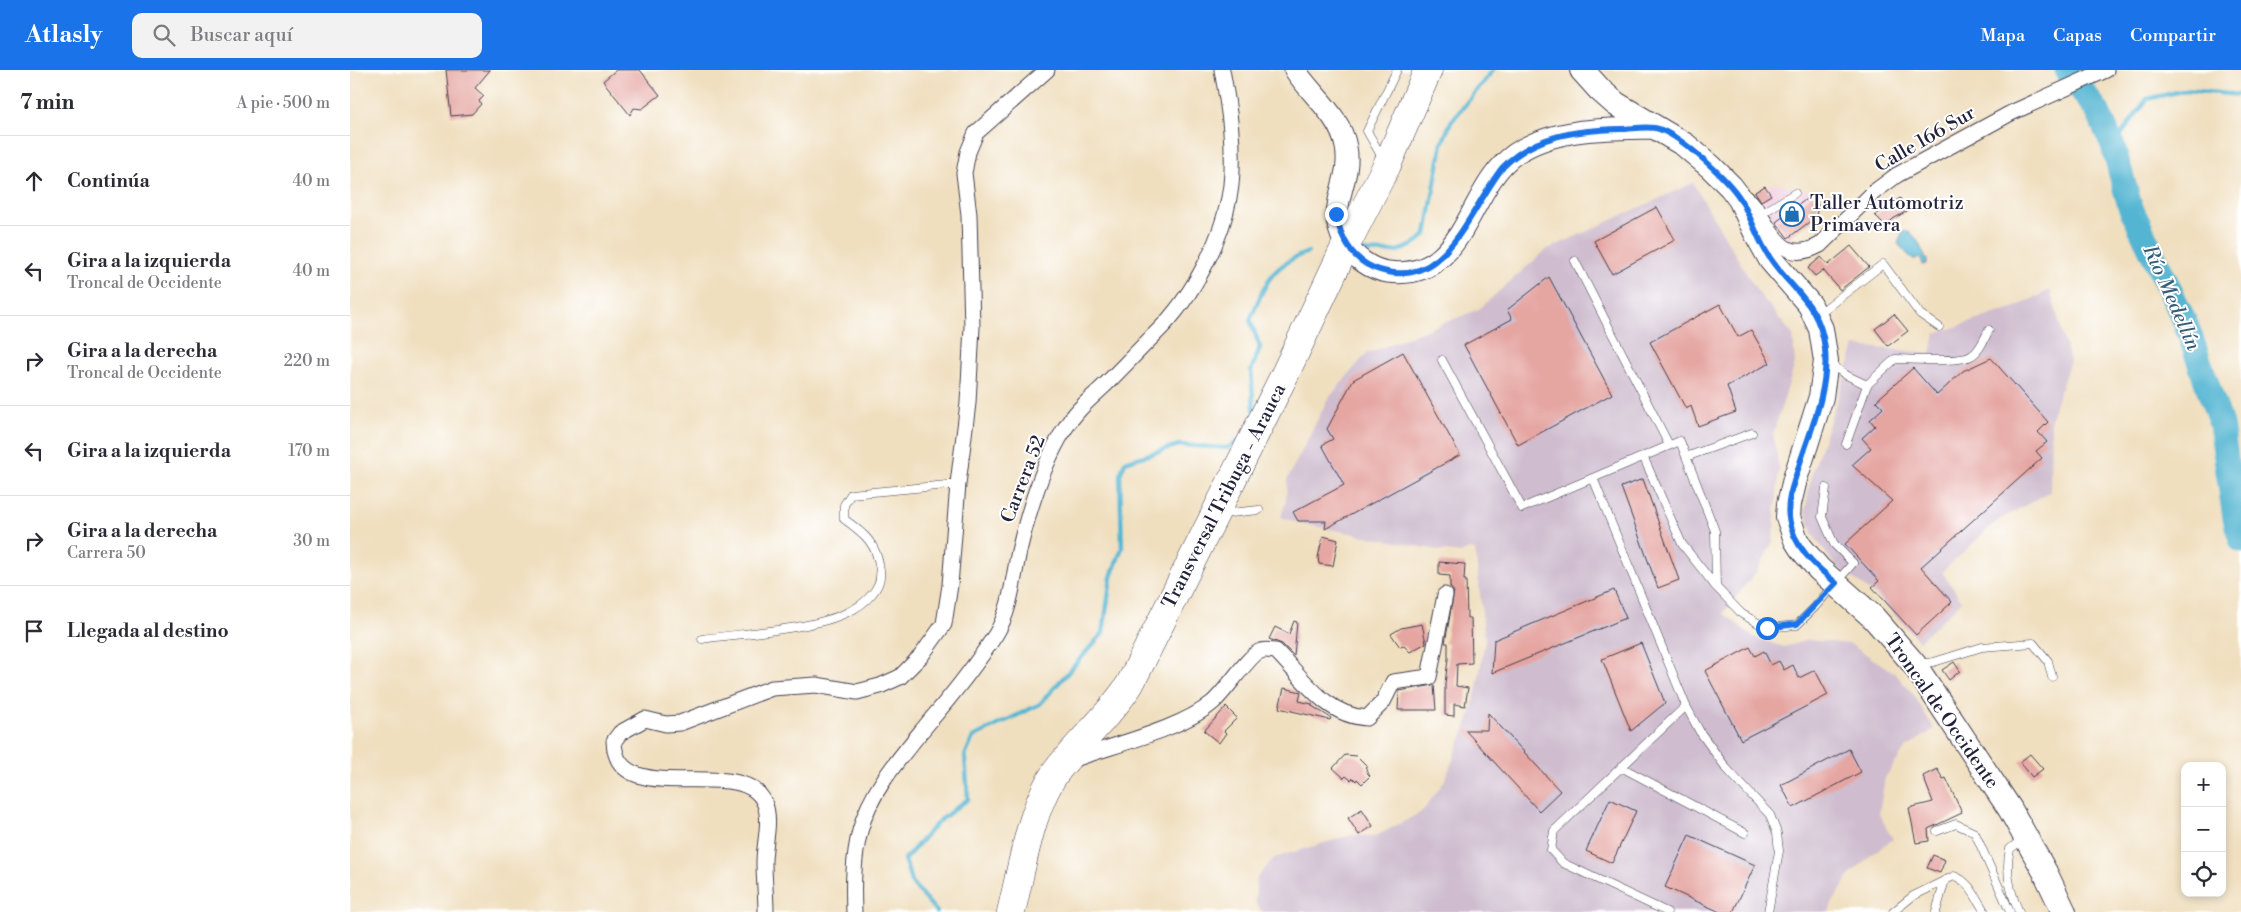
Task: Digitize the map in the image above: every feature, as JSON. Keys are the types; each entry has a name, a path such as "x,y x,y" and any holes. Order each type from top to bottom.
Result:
{"highway":[{"name":"Transversal Tribuga - Arauca","path":"1011,912 1030,834 1046,789 1078,744 1117,704 1130,684 1164,613 1216,515 1346,245 1387,165 1428,70"}],"main road":[{"path":"1294,70 1324,105 1342,132 1347,150 1345,172 1336,214 1339,229 1346,245 1371,267 1398,273 1416,271 1430,265 1446,254 1492,180 1514,155 1528,146 1563,134 1597,129 1658,128"},
{"name":"Troncal de Occidente","path":"1582,70 1616,104 1685,145 1731,187 1740,199 1771,260 1803,295 1816,316 1823,338 1826,361 1821,397 1795,479 1788,517 1801,548 1819,569 1874,618 1914,664 1990,776 2026,837 2064,912"}],"street":[{"path":"766,912 764,862 768,813 764,800 756,790 739,782 667,780 641,776 619,762 614,751 614,741 620,733 646,719 666,724 680,723 772,688 816,685 857,692 900,677 921,656 944,624 950,585 958,484 968,404 972,327 969,215 964,173 968,152 976,133 1047,70"},
{"name":"Carrera 52","path":"854,912 852,876 858,839 873,799 900,759 973,668 998,631 1010,600 1029,515 1063,430 1080,407 1160,330 1185,300 1220,231 1230,185 1231,136 1222,70"},
{"name":"Calle 166 Sur","path":"1731,187 1751,202 1786,250 1799,253 1809,251 1820,245 1874,192 1897,174 2037,100 2106,70"},
{"path":"1065,762 1182,722 1212,704 1233,683 1250,658 1261,650 1276,651 1328,704 1354,717 1367,718 1384,702 1393,682 1436,677 1445,595"}],"lane":[{"path":"1387,165 1367,131 1397,70"},
{"path":"1761,214 1795,193"},
{"path":"1575,261 1669,445"},
{"path":"1816,316 1883,264 1920,314 1939,327"},
{"path":"1846,444 1867,385 1895,359 1954,360 1970,357 1980,346 1989,330"},
{"path":"1442,360 1522,508 1680,441 1715,531 1716,587"},
{"path":"1826,361 1846,375 1867,385"},
{"path":"1686,457 1752,432"},
{"path":"1644,456 1682,544 1716,587 1742,614 1767,628 1797,624 1853,563 1834,544 1822,517 1826,488"},
{"path":"1593,478 1686,706 1700,732 1727,769 1770,815 1777,833 1779,850 1768,912"},
{"path":"702,639 811,624 849,612 875,592 881,574 878,553 861,532 844,519 844,505 851,494 958,484"},
{"path":"1216,515 1259,510"},
{"path":"1914,664 1934,662 1982,647 2033,643 2048,661 2052,677"},
{"path":"1667,912 1563,864 1551,850 1554,831 1686,706"},
{"path":"1621,767 1745,833"},
{"path":"1937,830 1956,824 1975,833 2010,912"},
{"path":"2018,912 2012,897 2006,862 2010,848 2026,837"},
{"path":"1893,912 1912,896 1954,876 1962,878 1985,912"},
{"path":"1936,912 1944,880"}],"shaded area":[{"path":"1693,183 1757,291 1793,335 1795,364 1773,434 1779,468 1773,542 1757,571 1723,613 1754,637 1784,647 1808,640 1850,644 1895,673 1914,695 1934,729 1905,749 1885,778 1879,814 1893,839 1873,853 1850,875 1829,912 1263,912 1255,902 1257,878 1274,858 1351,835 1376,836 1420,813 1425,808 1444,782 1469,719 1477,688 1485,640 1475,550 1470,549 1460,553 1437,550 1299,523 1281,517 1286,501 1287,480 1328,399 1366,354 1479,309 1546,250"},
{"name":"Taller Automotriz Primavera","path":"1774,183 1812,191 1818,205 1815,218 1785,240 1755,192"},
{"path":"2050,290 2070,361 2051,418 2050,492 1997,521 1942,572 1962,601 1919,641 1878,597 1834,564 1813,535 1805,511 1811,477 1855,346 1931,353 1935,334 2018,306"}],"water":[{"path":"1903,231 1916,238 1927,259 1927,264 1923,265 1920,258 1913,260 1898,244"}],"building":[{"path":"446,70 490,70 475,88 484,96 479,101 481,104 472,114 451,116"},
{"path":"616,70 640,70 660,95 642,109 634,108 630,115 603,81"},
{"path":"1765,186 1771,195 1761,201 1755,192"},
{"path":"1813,194 1818,205 1816,217 1788,238 1776,222"},
{"path":"1900,198 1907,211 1893,219 1886,226 1875,215"},
{"path":"1657,207 1675,240 1612,274 1594,241"},
{"path":"1851,246 1869,267 1840,290 1823,270 1815,276 1808,268 1821,257 1828,265"},
{"path":"1549,277 1612,394 1518,445 1464,345 1512,319 1507,310"},
{"path":"1720,304 1738,337 1751,330 1770,363 1727,386 1736,412 1698,426 1691,406 1686,409 1650,342"},
{"path":"1894,314 1908,331 1888,346 1875,329"},
{"path":"1403,352 1460,455 1325,529 1326,521 1298,521 1293,512 1344,485 1322,445 1333,439 1327,429 1353,380"},
{"path":"1991,358 2048,422 2038,432 2047,442 2036,451 2042,458 1921,567 1952,602 1916,635 1872,587 1879,581 1845,544 1892,501 1852,465 1871,448 1862,438 1875,426 1870,420 1883,408 1876,401 1913,368 1937,395 1963,371"},
{"path":"1643,479 1679,580 1658,588 1621,487"},
{"path":"1323,536 1338,540 1333,566 1319,564 1318,557"},
{"path":"1439,562 1465,564 1464,580 1466,580 1467,618 1471,618 1472,663 1457,664 1456,686 1468,688 1465,706 1454,704 1454,716 1445,715 1448,643 1445,643 1454,592 1450,587 1450,576 1439,575"},
{"path":"1614,590 1626,618 1492,673 1494,640"},
{"path":"1294,621 1297,622 1294,656 1282,644 1269,639 1275,627 1289,634"},
{"path":"1422,624 1426,643 1410,652 1404,646 1400,647 1391,634 1401,628"},
{"path":"1641,643 1665,703 1631,731 1602,659"},
{"path":"1750,647 1755,656 1764,651 1771,665 1779,661 1784,670 1793,665 1799,678 1815,670 1828,695 1741,740 1705,671"},
{"path":"1954,662 1960,671 1949,680 1942,670"},
{"path":"1434,685 1436,710 1398,710 1399,691"},
{"path":"1284,688 1301,692 1299,701 1312,704 1312,706 1331,718 1330,720 1279,708"},
{"path":"1226,707 1237,718 1224,731 1226,733 1219,743 1204,731"},
{"path":"1488,713 1560,791 1539,811 1465,730 1487,730"},
{"path":"1849,749 1861,772 1793,808 1781,785"},
{"path":"2030,754 2043,769 2032,777 2020,762"},
{"path":"1345,755 1357,756 1367,766 1366,771 1370,776 1362,784 1357,779 1356,781 1353,778 1351,780 1346,776 1344,778 1333,768"},
{"path":"1937,769 1943,779 1946,778 1962,813 1928,829 1929,841 1916,843 1909,808 1933,802 1923,776"},
{"path":"1610,799 1636,811 1612,863 1586,851"},
{"path":"1362,809 1373,826 1359,835 1348,818"},
{"path":"1689,835 1755,865 1733,912 1720,912 1665,887"},
{"path":"1933,855 1945,860 1940,873 1927,868"}],"waterway":[{"path":"1363,251 1389,252 1405,249 1419,241 1426,234 1442,143 1451,122 1493,70"},
{"name":"Río Medellín","path":"2067,70 2098,112 2113,146 2130,206 2186,324 2221,424 2235,518 2241,540"},
{"path":"2113,146 2147,99 2186,90 2241,95"},
{"path":"1254,410 1251,371 1260,347 1250,320 1270,278 1284,264 1308,252"},
{"path":"937,912 911,882 905,859 939,821 968,799 965,756 973,737 1040,704 1103,633 1111,577 1122,548 1120,475 1125,462 1179,445 1227,448 1239,440"}],"place":[{"name":"Taller Automotriz Primavera","path":"1792,214"}],"route":[{"path":"1336,214 1339,229 1346,245 1361,260 1371,267 1384,271 1398,273 1416,271 1430,265 1446,254 1492,180 1514,155 1542,140 1563,134 1597,129 1658,128 1685,145 1711,167 1740,199 1762,246 1771,260 1810,305 1821,330 1825,347 1825,377 1821,397 1795,479 1788,517 1796,540 1801,548 1819,569 1836,583 1797,624 1767,628"}]}
